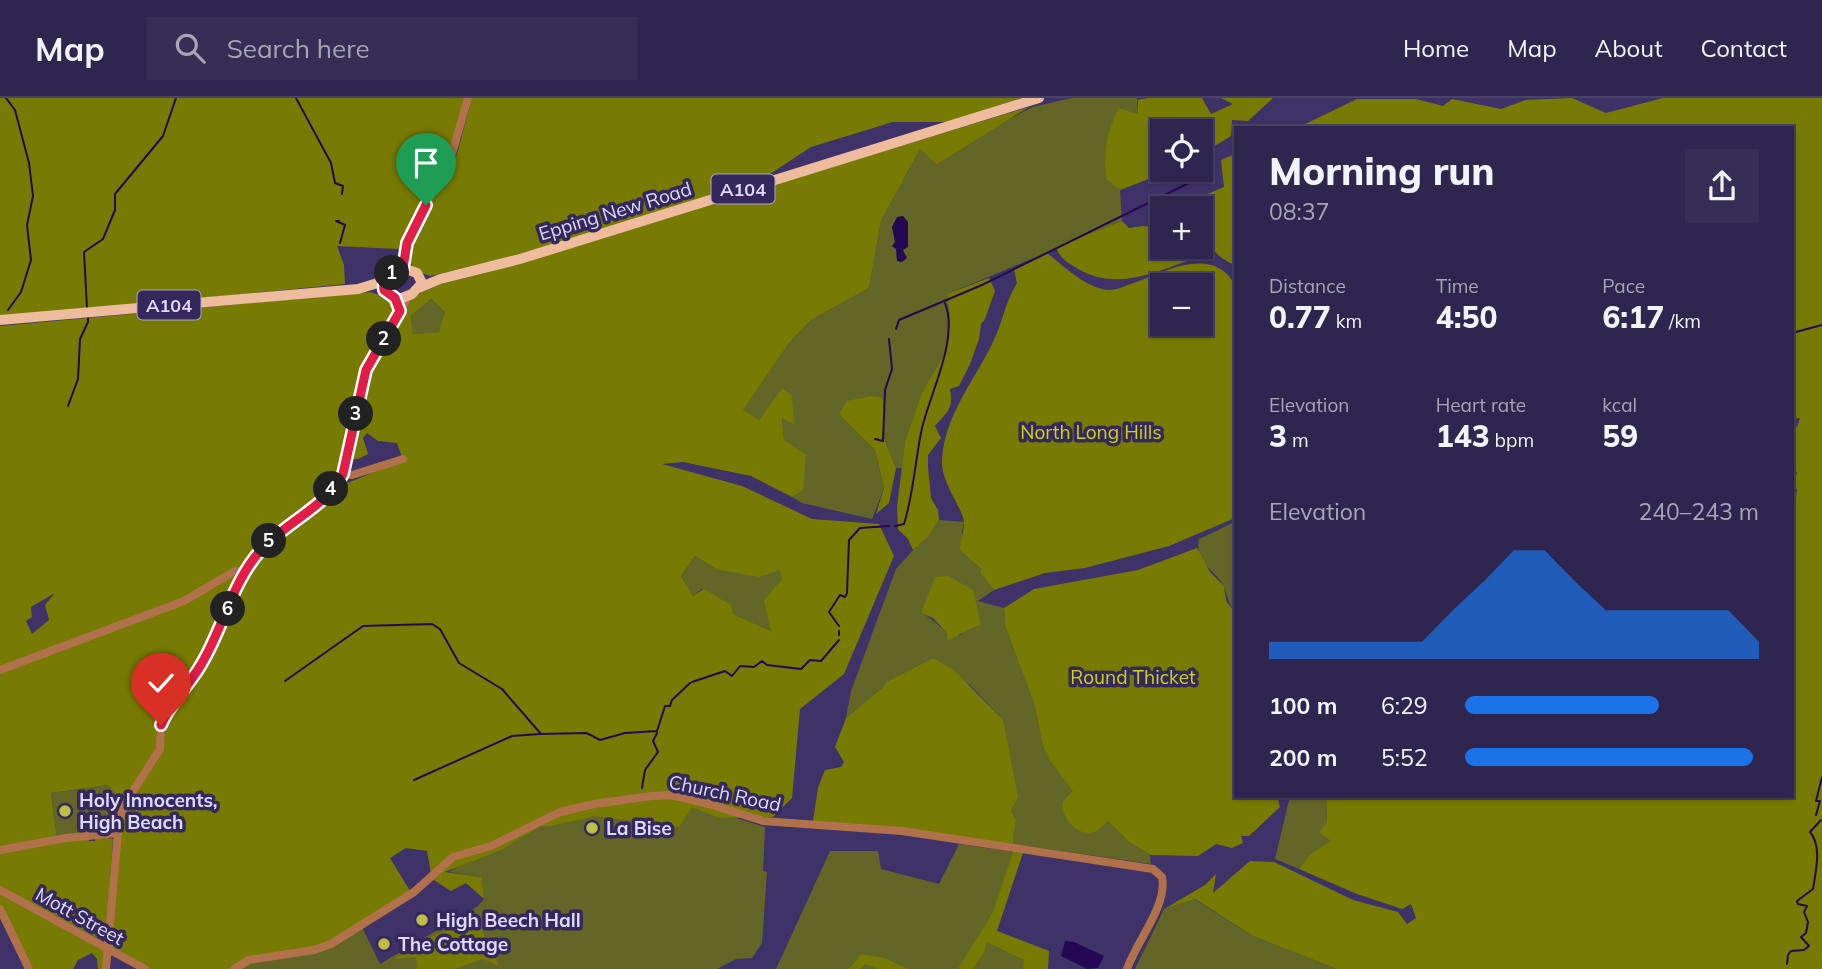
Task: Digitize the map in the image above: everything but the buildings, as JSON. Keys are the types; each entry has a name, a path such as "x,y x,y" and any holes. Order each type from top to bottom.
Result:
{"main road":[{"name":"Epping New Road","path":"419,288 440,279 509,262 1039,98"},
{"name":"A104","path":"0,320 368,288 403,268 419,276"},
{"name":"Epping New Road","path":"419,276 440,279"},
{"path":"419,276 422,283 419,288"},
{"path":"384,281 383,286 391,296"},
{"name":"A104","path":"368,288 391,296 409,296 419,288"}],"street":[{"path":"403,268 407,241 452,154 468,98"},
{"path":"391,296 400,311"},
{"path":"106,969 119,820 126,802 160,749 161,725 169,706 201,665 245,571 272,538 336,485 343,474 366,370 409,296"},
{"path":"343,474 352,475 403,458"},
{"path":"0,670 184,601 234,572 245,571"},
{"name":"Church Road","path":"234,969 249,960 314,950 331,944 414,892 453,857 491,846 560,812 594,804 671,795 763,821 902,831 1153,869 1162,877 1164,885 1158,907 1134,949 1127,969"},
{"path":"0,850 66,838 118,833"},
{"name":"Mott Street","path":"0,890 145,969"},
{"path":"0,909 29,969"}],"green space":[{"path":"0,98 468,98 459,131 398,249 337,246 344,265 345,284 0,318"},
{"path":"472,98 1021,98 948,122 893,122 811,147 767,176 726,191 529,253 430,276 413,267 410,262 407,252 408,239 457,154"},
{"path":"1072,98 1137,98 1138,114 1119,109 1107,180 1120,190 1122,221 947,294 950,316 946,350 934,371 905,442 902,468 896,468 884,438 886,402 873,397 861,398 839,414 875,450 884,488 872,519 802,503 792,497 803,491 784,440 782,418 793,423 782,388 759,420 742,411 789,343 811,320 869,288 881,221 920,149 984,133 1032,107"},
{"path":"1202,98 1211,114 1233,104 1221,98 1273,98 1248,121 1232,120 1231,136 1213,147 1213,119 1150,119 1150,178 1120,190 1107,180 1105,161 1108,135 1119,108 1138,114 1138,100"},
{"path":"1572,98 1606,113 1663,98 1822,98 1822,969 1337,969 1253,936 1195,899 1164,909 1205,885 1216,874 1213,893 1250,861 1274,862 1353,900 1398,912 1407,924 1416,918 1411,904 1402,909 1357,894 1299,869 1309,855 1331,841 1319,832 1327,822 1326,798 1794,798 1794,505 1797,489 1794,488 1794,481 1797,472 1794,471 1794,426 1797,427 1800,418 1794,419 1794,126 1301,126 1357,99 1416,99 1443,106 1452,99 1501,109 1526,100"},
{"path":"1029,107 937,164 920,149 881,221 869,288 811,320 789,343 743,410 759,420 782,388 792,396 794,424 782,418 784,440 806,455 803,491 792,497 751,476 683,462 662,464 742,486 812,519 879,524 894,556 844,674 800,709 792,798 773,817 719,818 692,807 679,827 596,816 541,826 501,850 445,872 482,877 484,899 466,883 451,891 432,879 427,851 406,848 390,858 410,891 323,950 252,957 231,969 148,969 111,947 121,826 127,807 159,756 170,709 196,675 240,582 277,537 338,487 403,460 397,443 378,441 367,433 363,438 368,454 358,459 349,459 372,365 414,296 443,283 484,273","holes":["431,299 445,312 439,332 413,334 411,316","695,556 716,569 759,577 780,570 782,579 764,600 771,631 733,614 731,605 704,589 693,596 681,576"]},
{"path":"1234,154 1234,265 1213,250 1213,196 1203,196 1224,187 1221,160"},
{"path":"1122,221 1129,228 1150,227 1150,259 1192,259 1138,277 1108,279 1078,269 1064,260 1056,247"},
{"name":"North Long Hills","path":"1046,252 1067,270 1102,289 1121,288 1150,277 1150,336 1213,336 1213,273 1160,273 1188,264 1202,264 1215,266 1227,274 1234,284 1234,518 1169,546 1085,568 1045,573 994,590 980,573 981,569 960,550 963,518 946,481 942,464 943,447 953,415 993,342 1017,283 1014,269"},
{"path":"989,278 995,291 981,324 979,339 959,386 950,389 950,406 935,426 941,438 928,455 931,498 938,510 939,520 928,537 913,550 908,539 898,529 897,507 905,442 922,393 946,350 950,316 947,294"},
{"path":"370,292 388,300 394,310 392,323 370,356 362,375 339,472 331,484 269,536 241,568 194,671 166,702 154,756 123,802 108,785 51,793 57,838 0,848 0,326","holes":["55,593 45,605 49,620 32,634 26,621 32,617 31,607"]},
{"path":"431,299 445,312 440,332 413,334 411,316"},
{"path":"871,396 886,402 884,438 896,468 889,503 876,514 884,488 875,450 839,414 847,401"},
{"path":"939,520 964,522 964,548 994,590 978,601 1004,608 1005,625 1035,707 1042,743 1103,826 1108,821 1129,842 1150,855 1151,864 1013,844 1016,820 1011,810 1003,720 971,686 933,658 886,682 846,718 851,691 896,569 928,537","holes":["927,601 966,628 960,635 953,634 921,613"]},
{"path":"1234,522 1234,610 1221,581 1203,561 1198,547 1199,539"},
{"name":"Round Thicket","path":"1197,548 1210,572 1224,586 1226,601 1234,611 1234,798 1278,798 1280,807 1249,836 1241,836 1243,843 1232,848 1216,844 1198,856 1150,855 1129,842 1108,821 1097,831 1083,832 1073,827 1064,812 1063,801 1073,791 1049,759 1042,743 1035,707 1005,625 1004,608 1034,589 1138,570"},
{"path":"695,556 716,569 780,569 782,579 771,631 733,614 702,589 693,596 681,576"},
{"path":"948,576 973,590 981,625 947,641 947,633 933,618 921,613 935,577"},
{"path":"933,658 954,670 1003,720 1018,797 1011,810 1016,820 1013,844 813,821 818,788 825,770 841,767 844,762 835,747 846,718 886,682"},
{"path":"109,785 123,802 111,829 57,838 51,793"},
{"path":"1290,798 1326,798 1327,822 1332,841 1309,855 1299,869 1275,859"},
{"path":"599,803 692,806 719,818 736,818 765,827 763,871 767,872 762,943 752,958 736,959 717,969 231,969 360,923 380,964 478,906 484,899 482,877 449,872 532,827"},
{"path":"95,836 113,839 106,933 101,940 0,887 0,852 88,837 89,841 95,841"},
{"path":"959,844 1021,853 988,937 1042,969 776,969 830,851 878,851 881,869 939,884"},
{"path":"1013,852 1023,853 997,931 1049,951 1048,969 1023,969 1024,960 987,942 984,953 972,969 958,969 993,912"},
{"path":"0,892 104,950 104,969 98,969 97,959 92,953 78,960 73,969 31,969 0,907"},
{"path":"1194,899 1253,936 1337,969 1135,969 1164,909"},
{"path":"476,918 499,966 483,959 454,969 417,969 416,957 394,959 429,938"},
{"path":"861,954 884,958 908,969 878,969 865,964 860,969 849,969"}],"shaded area":[{"path":"903,216 908,222 908,247 903,250 907,258 902,262 897,261 896,249 892,246 895,242 892,227 897,217"},
{"path":"1065,941 1074,942 1104,956 1098,968 1087,969 1061,956"}],"waterway":[{"path":"6,98 15,110 29,163 33,196 27,225 31,260 21,292 8,310"},
{"path":"87,308 84,252 103,239 115,210 115,194 163,136 176,98"},
{"path":"296,98 331,163 335,183 343,186 342,194"},
{"path":"896,329 899,320 982,285 1191,182"},
{"path":"339,221 336,221 345,225 340,243"},
{"path":"895,526 904,524 922,428 946,348 949,332 945,303"},
{"path":"68,406 78,379 80,339 88,317"},
{"path":"1794,332 1822,325"},
{"path":"875,439 883,441 885,390 892,369 889,339"},
{"path":"839,626 829,612 840,595 845,597 847,593 849,540 860,528 889,526"},
{"path":"285,681 363,626 432,624 440,629 459,663 502,689 541,734 586,733 593,736"},
{"path":"692,682 725,671 732,676 740,666 754,667 762,661 767,665 801,669 810,660 821,661 839,640"},
{"path":"594,737 600,740 625,733 657,731 665,706 670,706 672,700 690,683"},
{"path":"642,788 645,770 658,752 653,741 657,733"},
{"path":"414,780 512,736 540,734"},
{"path":"1816,815 1820,801 1816,801 1822,777"},
{"path":"1787,964 1791,951 1804,950 1809,946 1801,937 1806,933 1808,922 1804,912 1807,906 1798,904 1797,901 1813,889 1817,851 1810,832 1821,820"}],"place":[{"name":"Holy Innocents, High Beach","path":"65,811"},
{"name":"La Bise","path":"592,828"},
{"name":"High Beech Hall","path":"422,920"},
{"name":"The Cottage","path":"384,944"}],"route":[{"path":"161,725 169,706 201,665 237,584 253,560 272,538 336,485 343,474 366,370 396,323 400,311 399,303 384,290 384,281 396,270 403,268 403,254 407,243 426,205"}]}
